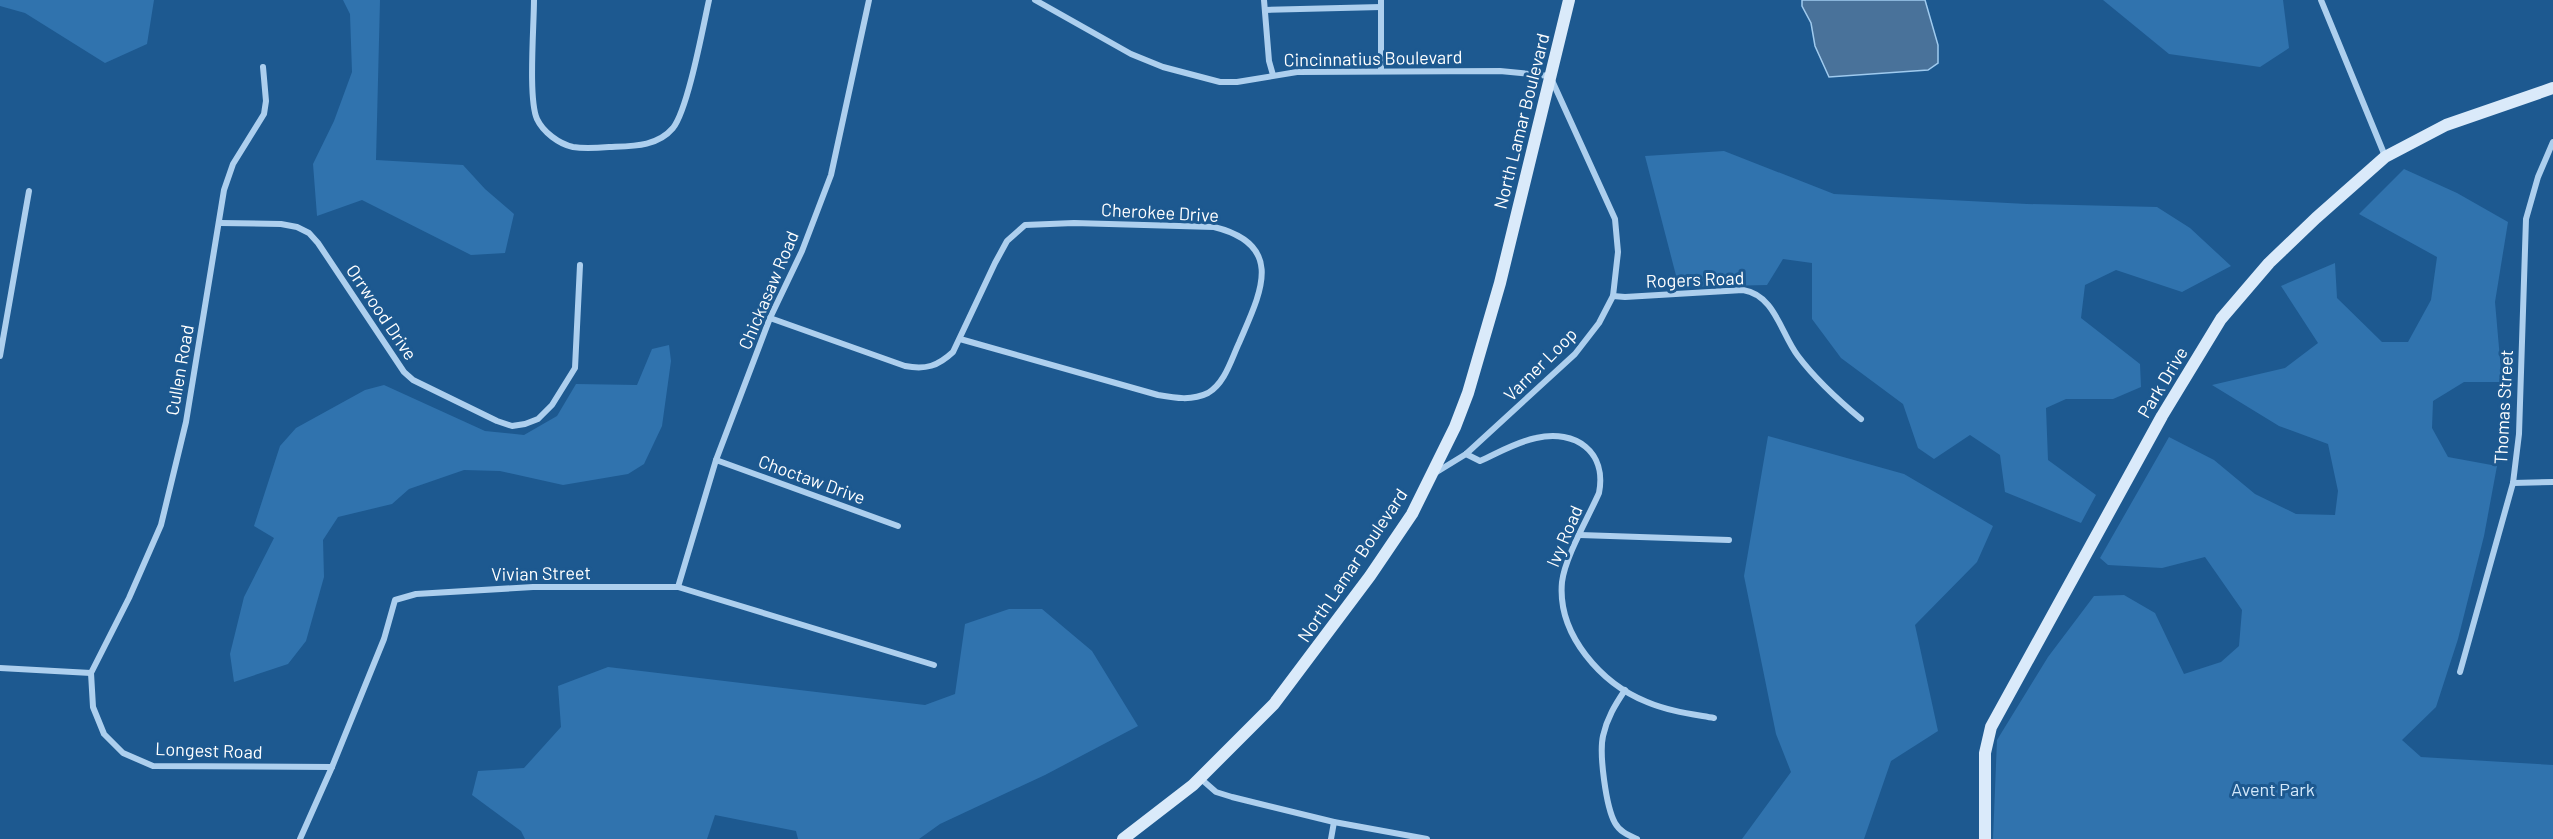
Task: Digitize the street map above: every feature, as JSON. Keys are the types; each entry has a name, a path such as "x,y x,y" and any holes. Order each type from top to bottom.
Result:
{"street":[{"path":"534,0 534,108 537,119 551,136 574,147 648,145 662,138 674,127 691,77 709,0"},
{"name":"Chickasaw Road","path":"678,587 716,460 770,318 802,251 831,176 869,0"},
{"name":"Cincinnatius Boulevard","path":"1035,0 1131,54 1195,77 1220,82 1237,82 1297,72 1500,71 1550,76"},
{"path":"1049,8 1051,0"},
{"path":"1264,0 1269,61 1273,75"},
{"name":"North Lamar Boulevard","path":"1123,839 1200,778 1274,704 1309,660 1412,514 1468,393 1500,283 1569,0"},
{"path":"2321,0 2385,157"},
{"path":"1265,10 1381,4 1381,71"},
{"name":"Cullen Road","path":"92,673 129,598 161,525 186,422 224,190 233,164 264,114 266,101 263,67"},
{"name":"Varner Loop","path":"1432,475 1466,454 1575,354 1599,323 1613,296 1618,252 1615,219 1550,76"},
{"name":"Park Drive","path":"1985,839 1985,753 1991,727 2162,416 2221,319 2274,259 2385,157 2446,125 2553,88"},
{"name":"Thomas Street","path":"2460,672 2512,483 2519,434 2526,219 2538,177 2553,142"},
{"path":"0,356 29,191"},
{"name":"Orrwood Drive","path":"220,223 281,224 309,233 405,372 413,380 512,426 538,419 552,405 575,368 580,265"},
{"name":"Cherokee Drive","path":"770,318 905,366 920,369 941,362 954,352 960,339 1007,241 1025,225 1074,223 1214,227 1234,232 1244,239 1254,250 1261,264 1263,278 1257,300 1222,380 1209,392 1196,397 1180,399 1158,395 960,339"},
{"name":"Rogers Road","path":"1613,296 1636,297 1743,290 1757,294 1768,304 1796,355 1837,399 1861,419"},
{"name":"Ivy Road","path":"1466,454 1479,461 1521,442 1553,436 1566,438 1589,448 1601,470 1601,482 1599,493 1567,562 1562,582 1565,615 1579,645 1597,668 1625,690 1666,709 1714,718"},
{"name":"Choctaw Drive","path":"716,460 898,526"},
{"path":"2512,483 2553,482"},
{"path":"1580,535 1729,540"},
{"name":"Vivian Street","path":"300,839 384,639 395,600 400,597 533,586 678,587 934,665"},
{"path":"0,668 92,673"},
{"name":"Longest Road","path":"92,673 93,706 104,734 123,753 153,766 332,767"},
{"path":"1625,690 1610,714 1602,739 1603,763 1610,810 1615,822 1620,830 1637,839"},
{"path":"1200,778 1216,792 1334,822 1427,839"},
{"path":"1331,839 1334,822"}],"green space":[{"path":"0,0 154,0 147,44 105,63 25,13 0,6"},
{"path":"343,0 380,0 376,160 463,165 485,189 514,214 505,253 471,255 362,200 317,216 313,164 334,121 352,72 350,14"},
{"path":"2103,0 2283,0 2289,48 2260,67 2169,54"},
{"path":"1724,151 1834,194 2027,204 2157,207 2190,228 2231,266 2182,292 2116,270 2085,285 2081,318 2140,364 2141,387 2113,399 2066,399 2046,408 2048,460 2096,495 2081,523 2005,492 2000,455 1970,435 1934,459 1918,448 1903,404 1841,358 1812,319 1812,263 1783,259 1767,285 1679,287 1645,156"},
{"name":"Avent Park","path":"2404,169 2457,193 2508,222 2495,302 2502,382 2464,382 2433,401 2432,428 2448,457 2497,466 2484,536 2458,639 2436,707 2402,740 2421,757 2553,765 2553,839 1993,839 1997,740 2048,657 2094,596 2124,595 2155,613 2184,674 2221,662 2239,646 2242,610 2205,557 2162,568 2108,565 2100,558 2169,437 2214,460 2255,494 2296,514 2335,515 2338,491 2328,444 2279,426 2212,385 2285,368 2318,343 2281,286 2335,263 2337,298 2382,342 2408,342 2431,300 2437,257 2359,214"},
{"path":"669,345 671,361 662,426 644,464 628,474 563,485 500,471 464,470 409,489 392,504 338,517 323,540 324,577 306,641 288,664 234,682 230,654 244,597 274,538 254,526 280,446 296,428 365,390 384,385 485,431 524,435 557,416 576,384 637,385 652,349"},
{"path":"1768,436 1904,474 1993,526 1977,562 1915,625 1938,731 1891,761 1864,839 1742,839 1791,772 1776,734 1744,576"},
{"path":"1009,609 1042,609 1092,651 1138,726 1045,775 940,824 919,839 798,839 796,831 715,815 707,839 525,839 521,831 472,795 478,771 524,768 561,727 558,686 608,667 925,705 955,694 965,624"}],"shaded area":[{"path":"1802,0 1925,0 1938,45 1938,63 1928,70 1829,77 1815,46 1811,23 1802,6"}]}
